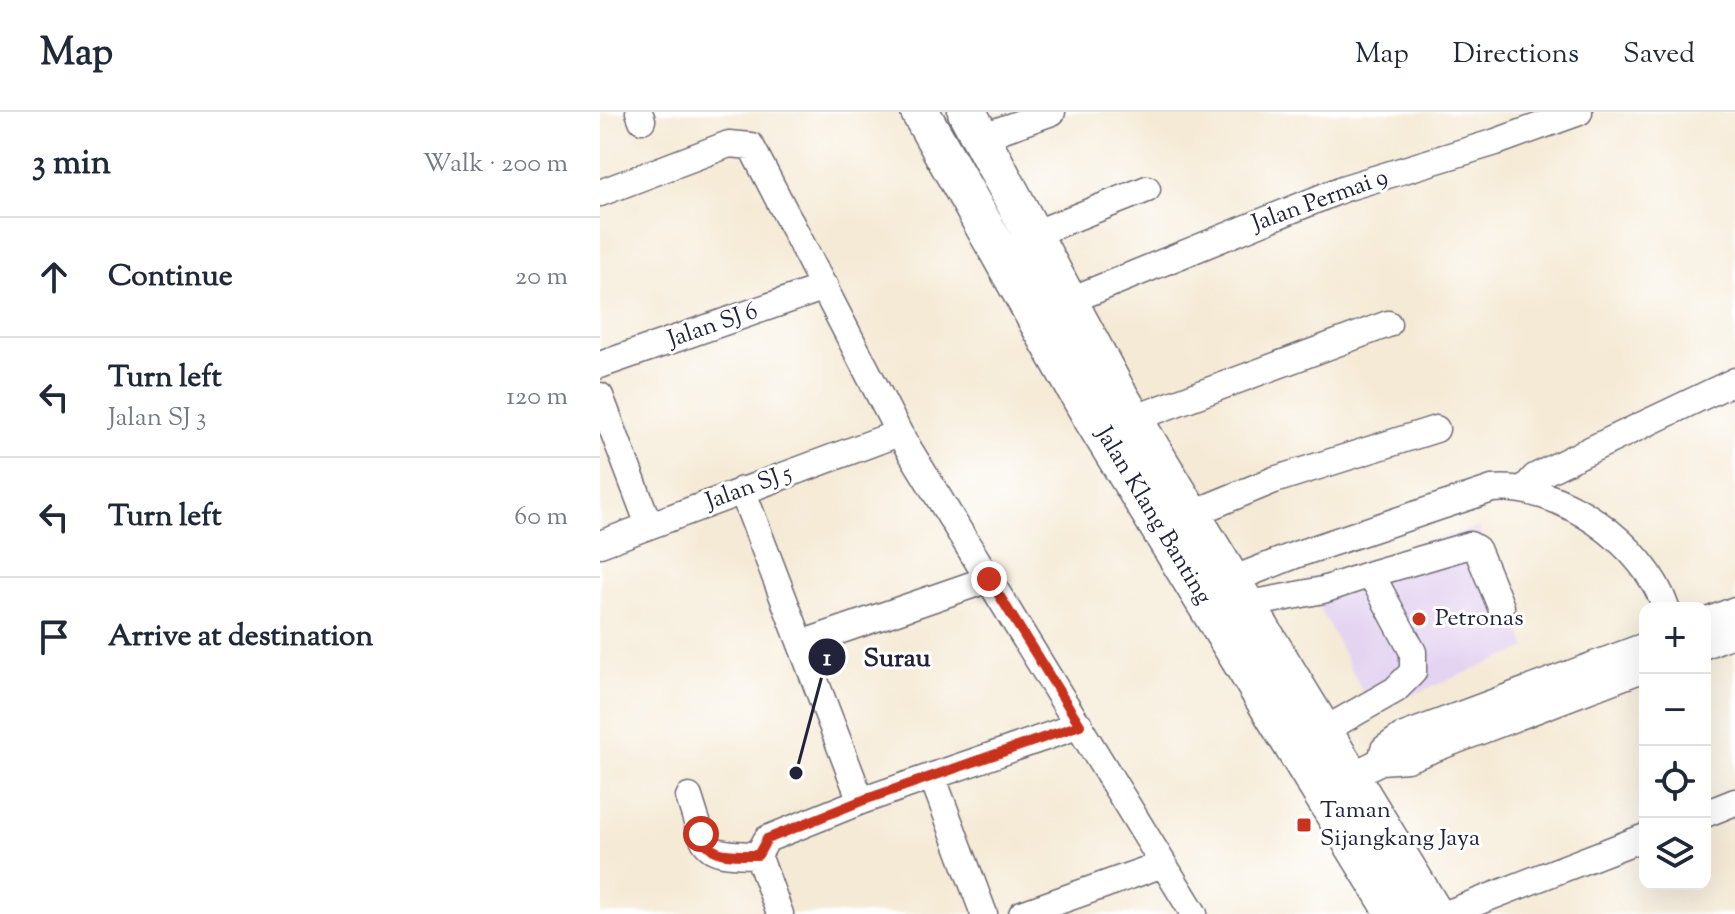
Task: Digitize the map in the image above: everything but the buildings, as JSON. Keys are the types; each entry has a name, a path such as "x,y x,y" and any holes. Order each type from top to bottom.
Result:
{"highway":[{"name":"Jalan Klang Banting","path":"920,112 1093,419 1396,914"},
{"name":"Jalan Klang Banting","path":"974,125 1066,302 1189,515 1323,731 1366,768 1434,914"}],"street":[{"path":"974,125 1052,112"},
{"name":"Jalan Permai 9","path":"1066,302 1345,188 1496,142 1579,112"},
{"path":"600,193 729,144 751,146 899,433 1194,914"},
{"path":"1031,235 1147,189"},
{"name":"Jalan SJ 6","path":"600,365 825,287"},
{"path":"1133,419 1388,324"},
{"path":"1524,489 1535,477 1556,466 1735,381"},
{"path":"600,396 649,525"},
{"path":"1189,515 1274,480 1436,429"},
{"name":"Jalan SJ 5","path":"600,544 899,433"},
{"path":"1237,593 1492,489 1524,489 1545,493 1570,505 1608,532 1650,578 1663,602"},
{"path":"742,490 861,801"},
{"path":"1237,593 1323,590 1470,545 1477,549 1501,607"},
{"path":"1323,731 1395,690 1413,672 1413,652 1371,574"},
{"path":"801,644 989,579"},
{"path":"1711,620 1735,610"},
{"path":"1711,643 1735,633"},
{"path":"1366,768 1401,737 1639,648"},
{"path":"1366,768 1407,759 1639,670"},
{"path":"689,797 706,847 717,854 763,847 861,801 1080,725"},
{"path":"932,776 984,914"},
{"path":"1711,812 1735,802"},
{"path":"1446,914 1639,839"},
{"path":"763,847 780,914"},
{"path":"1022,914 1163,864"}],"shaded area":[{"path":"1478,527 1527,648 1372,711 1306,579"}],"place":[{"name":"Petronas","path":"1419,619"},
{"name":"Surau","path":"796,773"},
{"name":"Taman Sijangkang Jaya","path":"1304,825"}],"route":[{"path":"701,834 706,847 717,854 758,855 767,839 861,801 1080,725 989,579"}]}
